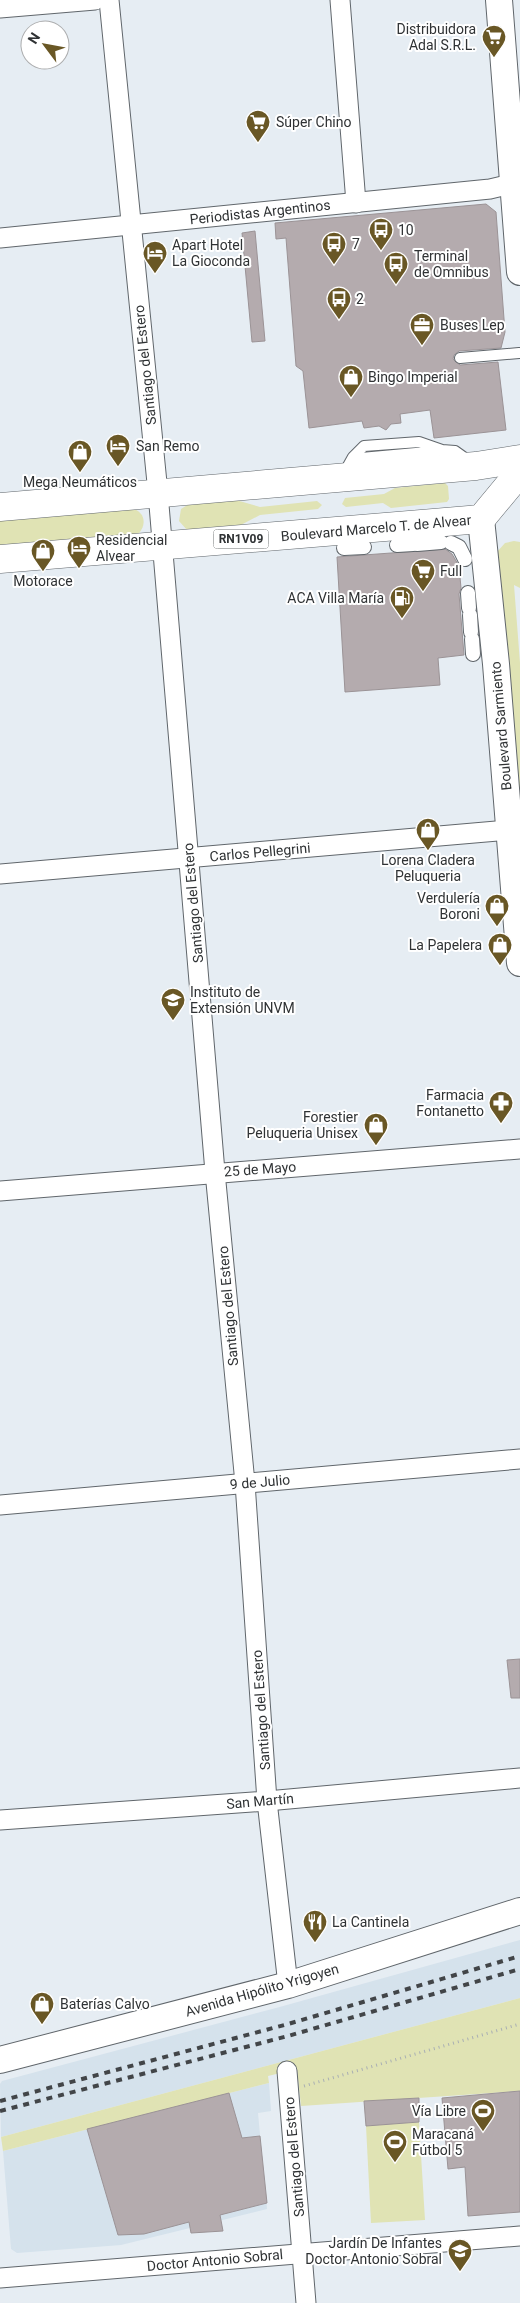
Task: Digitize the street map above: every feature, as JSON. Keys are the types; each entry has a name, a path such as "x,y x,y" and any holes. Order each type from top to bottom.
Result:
{"main road":[{"path":"499,0 516,183 520,272"},
{"path":"0,507 342,477 427,458 476,466 520,459"},
{"name":"Boulevard Marcelo T. de Alvear","path":"0,559 481,519 520,472"},
{"name":"Boulevard Sarmiento","path":"481,519 515,829 520,963"},
{"name":"Avenida Hipólito Yrigoyen","path":"0,2060 288,1986 520,1911"}],"street":[{"path":"0,8 95,0"},
{"name":"Santiago del Estero","path":"109,0 158,493 215,1172 245,1483 267,1801 288,1986"},
{"path":"340,0 356,203"},
{"name":"Periodistas Argentinos","path":"0,238 490,189 516,183"},
{"path":"397,545 446,542 459,548 465,559"},
{"path":"344,548 364,547"},
{"path":"468,593 473,654"},
{"name":"Carlos Pellegrini","path":"0,874 189,859 515,829"},
{"name":"25 de Mayo","path":"0,1191 215,1172 520,1149"},
{"name":"9 de Julio","path":"0,1505 520,1460"},
{"name":"San Martín","path":"0,1820 267,1801 520,1778"},
{"name":"Santiago del Estero","path":"287,2071 306,2303"},
{"name":"Doctor Antonio Sobral","path":"0,2278 520,2236"}],"lane":[{"path":"460,358 519,353"}],"path":[{"path":"289,2090 520,2024"}],"shaded area":[{"path":"520,1940 520,1998 1,2137 0,2084 2,2081 276,2008"},
{"path":"269,2083 271,2111 258,2113 267,2209 121,2245 17,2253 11,2249 3,2151"}],"green space":[{"path":"445,483 448,486 449,499 447,502 391,508 383,503 346,507 342,504 345,498 384,494 395,488"},
{"path":"236,500 260,507 317,501 322,505 318,509 260,515 237,527 187,530 179,521 181,509 189,504"},
{"path":"134,509 141,514 144,521 142,529 136,536 0,547 0,520"},
{"path":"520,542 520,588 514,585 520,663 520,815 497,552 505,543"},
{"path":"520,1998 520,2091 301,2106 297,2069 268,2076 269,2083 3,2151 1,2137"},
{"path":"419,2122 425,2220 371,2223 366,2126"}],"building":[{"name":"Terminal de Omnibus","path":"486,204 496,212 505,332 501,348 459,351 454,355 453,359 460,365 498,362 506,430 434,438 430,410 400,414 401,423 391,424 386,430 379,426 364,428 362,421 309,428 303,371 296,366 286,238 276,239 275,223"},
{"path":"255,231 265,341 252,342 242,233"},
{"name":"ACA Villa María","path":"445,549 452,554 459,566 461,588 459,594 464,655 438,658 440,685 345,692 337,557"},
{"path":"520,1659 520,1698 511,1698 507,1660"},
{"name":"Vía Libre","path":"520,2091 520,2212 468,2216 465,2167 448,2169 442,2098"},
{"path":"229,2093 242,2138 260,2136 267,2203 220,2215 223,2231 191,2233 189,2222 144,2234 118,2235 87,2129"},
{"path":"419,2098 419,2122 366,2126 364,2101"}],"railway":[{"path":"0,2101 288,2024 520,1956"},
{"path":"0,2111 288,2036 520,1969"}],"place":[{"name":"Distribuidora Adal S.R.L.","path":"494,58"},
{"name":"Súper Chino","path":"258,143"},
{"name":"10","path":"381,251"},
{"name":"7","path":"334,265"},
{"name":"Apart Hotel La Gioconda","path":"155,274"},
{"name":"Terminal de Omnibus","path":"396,285"},
{"name":"2","path":"339,320"},
{"name":"Buses Lep","path":"422,346"},
{"name":"Bingo Imperial","path":"351,398"},
{"name":"San Remo","path":"118,467"},
{"name":"Mega Neumáticos","path":"80,473"},
{"name":"Residencial Alvear","path":"79,569"},
{"name":"Motorace","path":"43,572"},
{"name":"Full","path":"423,592"},
{"name":"ACA Villa María","path":"402,619"},
{"name":"Lorena Cladera Peluqueria","path":"428,851"},
{"name":"Verdulería Boroni","path":"497,927"},
{"name":"La Papelera","path":"500,966"},
{"name":"Instituto de Extensión UNVM","path":"173,1021"},
{"name":"Farmacia Fontanetto","path":"501,1124"},
{"name":"Forestier Peluqueria Unisex","path":"376,1146"},
{"name":"La Cantinela","path":"315,1943"},
{"name":"Baterías Calvo","path":"42,2025"},
{"name":"Vía Libre","path":"483,2132"},
{"name":"Maracaná Fútbol 5","path":"395,2163"},
{"name":"Jardín De Infantes Doctor Antonio Sobral","path":"460,2272"}]}
